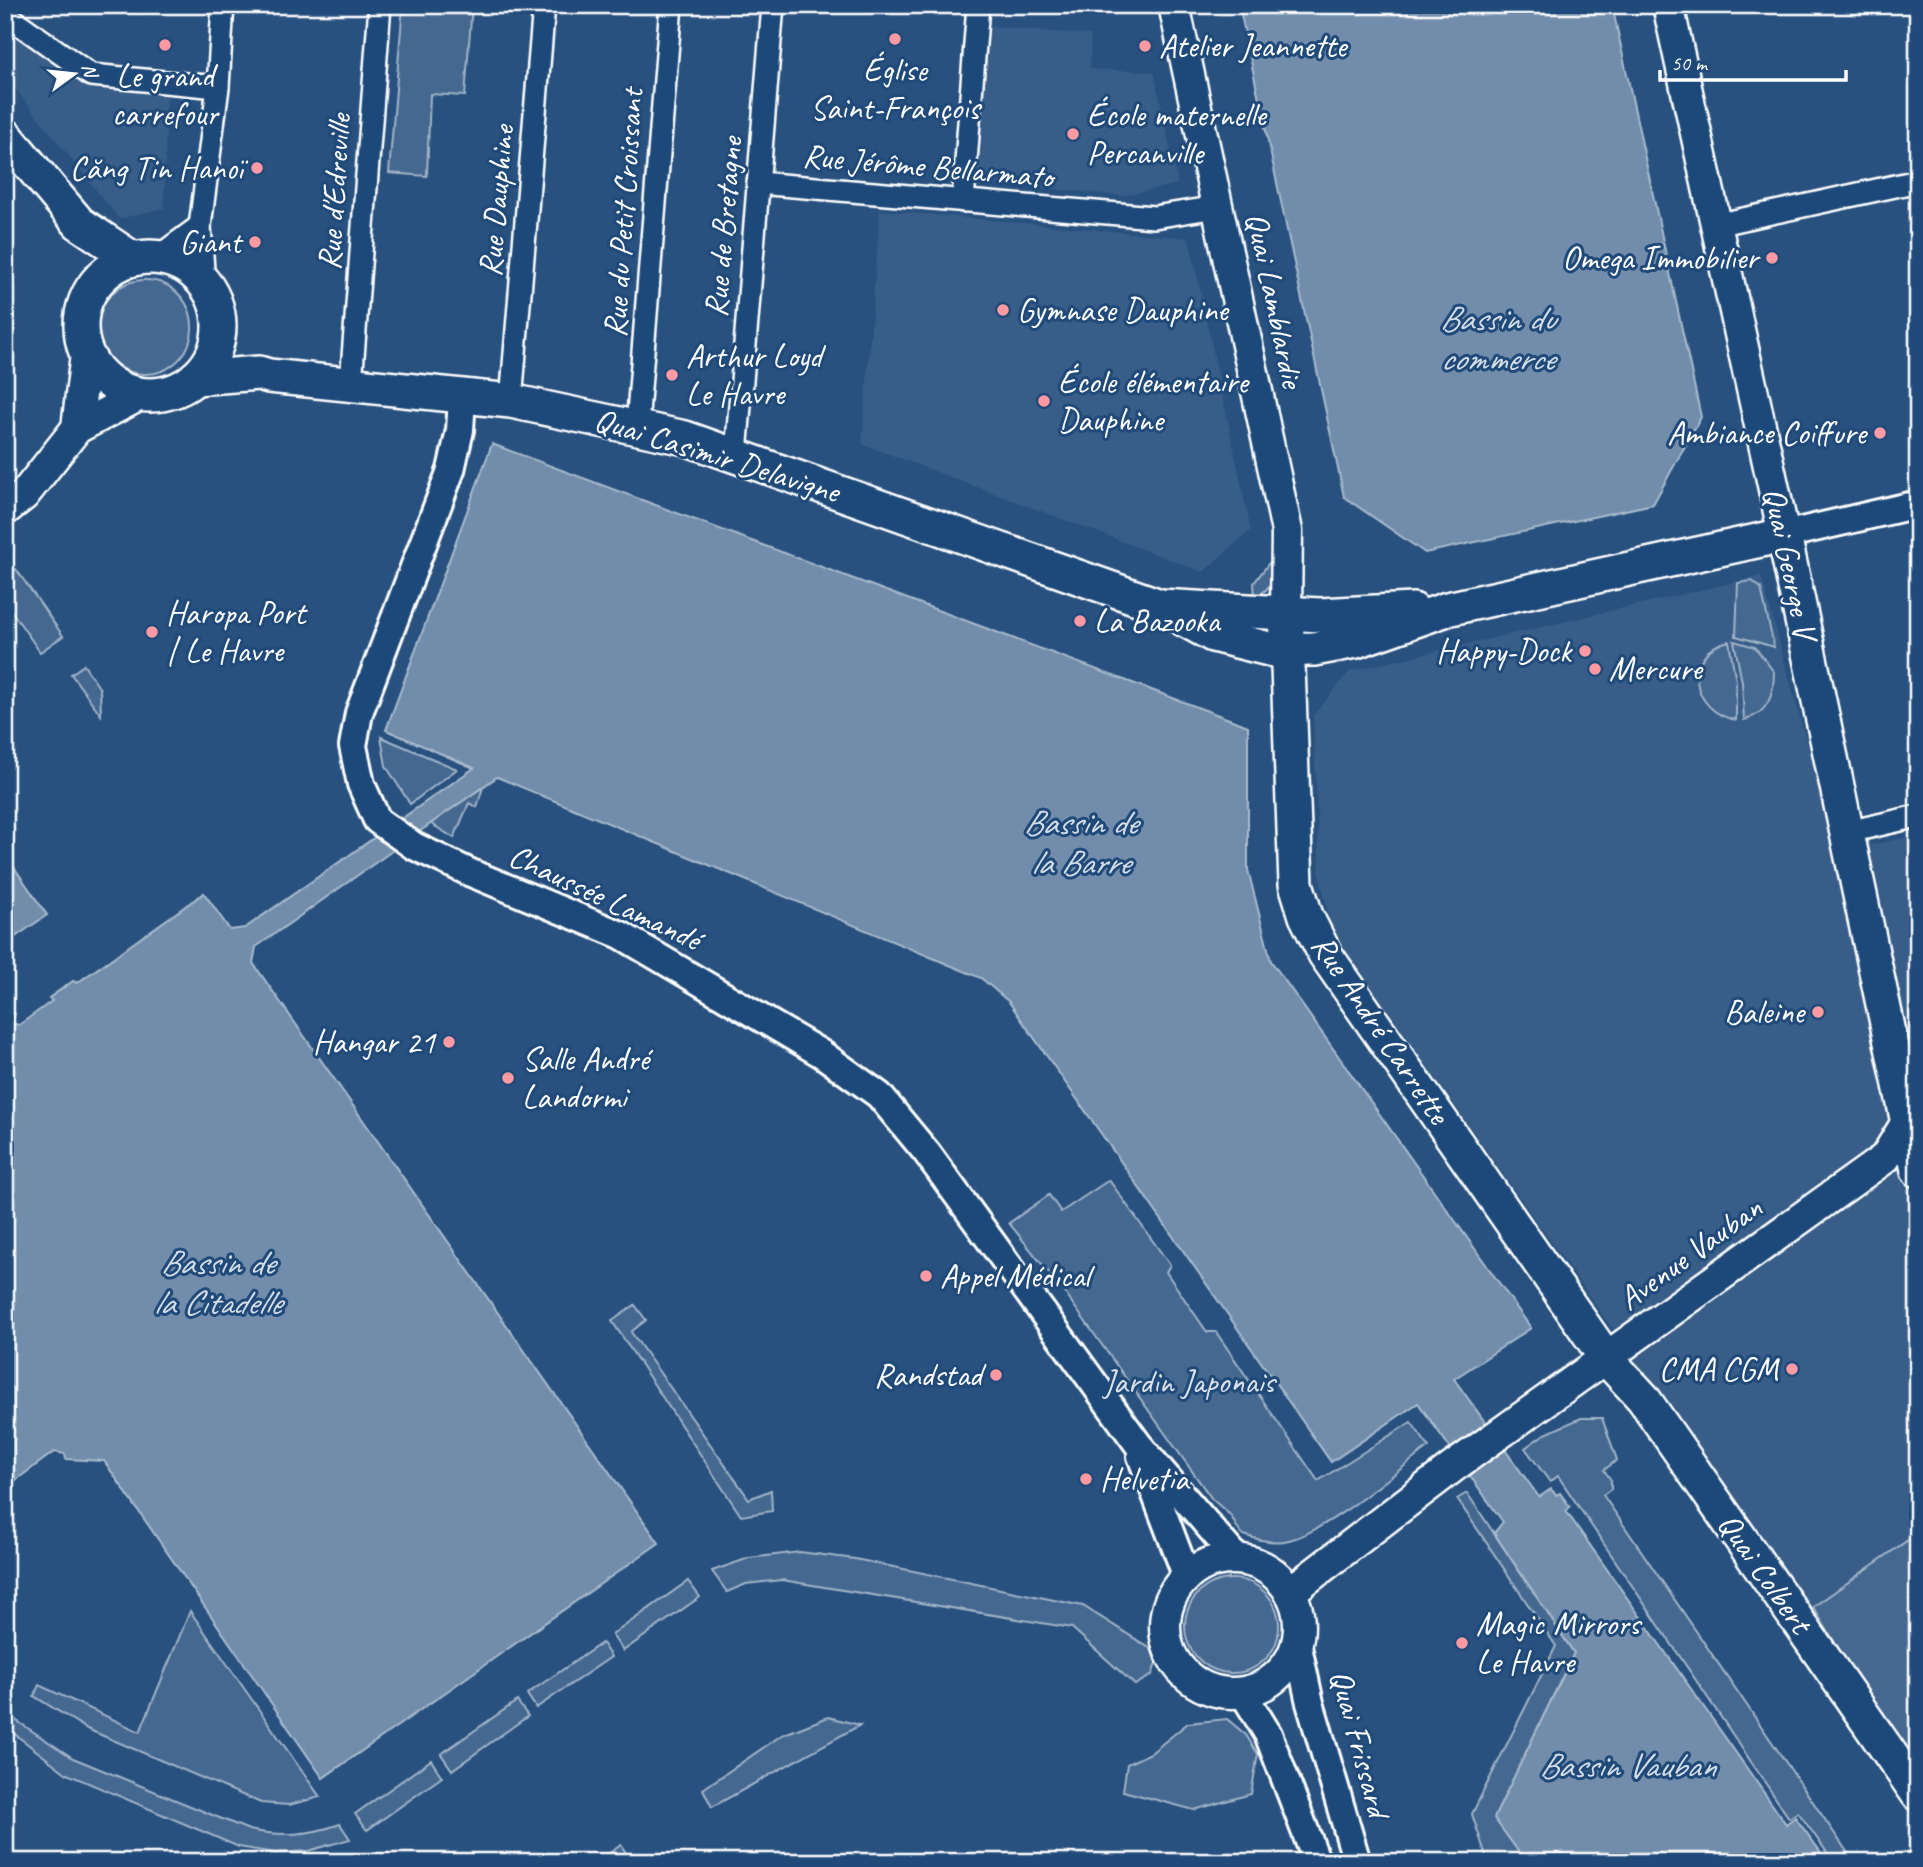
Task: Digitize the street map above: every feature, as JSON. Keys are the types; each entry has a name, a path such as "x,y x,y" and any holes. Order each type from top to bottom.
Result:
{"main road":[{"name":"Quai Lamblardie","path":"1174,5 1287,531 1286,612"},
{"name":"Quai George V","path":"1668,5 1848,832 1913,1115 1918,1170"},
{"path":"5,135 79,223 146,258 184,265 204,284 217,309 218,335 211,359 195,378 177,390 138,396 77,428 24,495 5,510"},
{"path":"79,223 95,284"},
{"path":"138,396 115,386 98,373 86,354 80,333 82,311 95,284 115,265 146,258"},
{"path":"218,335 259,373"},
{"path":"77,428 86,354"},
{"name":"Quai Casimir Delavigne","path":"195,378 259,373 463,398 511,401 637,426 736,454 1160,606 1213,635 1288,651"},
{"path":"1288,651 1356,641 1447,608 1784,535"},
{"name":"Quai Casimir Delavigne","path":"1160,606 1320,615 1447,608"},
{"name":"Rue André Carrette","path":"1286,612 1296,875 1306,916 1325,954 1606,1358"},
{"name":"Avenue Vauban","path":"1290,1592 1453,1467 1885,1158 1913,1115"},
{"name":"Quai Colbert","path":"1606,1358 1643,1398 1918,1794"},
{"path":"1237,1559 1268,1569 1290,1592 1299,1616 1297,1642 1290,1661 1278,1676 1261,1687 1243,1693 1213,1690 1197,1683 1183,1672 1172,1655 1166,1634 1167,1613 1174,1594 1187,1577 1219,1560 1237,1559"}],"street":[{"path":"204,284 200,226 218,87 223,5"},
{"name":"Rue d'Edreville","path":"351,383 380,5"},
{"name":"Rue Dauphine","path":"511,401 544,5"},
{"name":"Rue du Petit Croissant","path":"637,426 671,5"},
{"name":"Rue de Bretagne","path":"736,454 772,5"},
{"path":"963,201 978,5"},
{"path":"5,14 91,75 218,87"},
{"path":"1716,225 1918,181"},
{"name":"Rue Jérôme Bellarmato","path":"758,183 1154,217 1217,206"},
{"path":"146,258 200,226"},
{"name":"Chaussée Lamandé","path":"463,398 460,430 451,470 357,724 353,746 361,784 377,820 414,846 471,873 621,935 822,1054 879,1095 927,1153 1138,1444 1237,1559"},
{"path":"1784,535 1918,504"},
{"path":"1848,832 1918,816"},
{"name":"Chaussée Lamandé","path":"1138,1444 1187,1577"},
{"name":"Quai Frissard","path":"1297,1642 1310,1703 1357,1862"},
{"path":"1243,1693 1268,1734 1317,1862"}],"shaded area":[{"path":"5,21 87,84 120,89 167,88 164,208 119,219 5,76"},
{"name":"École maternelle Percanville","path":"986,26 1091,35 1090,69 1154,72 1178,184 1123,196 985,182 980,179 975,169"},
{"name":"École élémentaire Dauphine","path":"880,210 1189,238 1251,530 1203,572 862,444"},
{"path":"1761,576 1837,852 1918,835 1918,1762 1333,933 1320,878 1313,715 1350,671"}],"green space":[{"path":"403,5 472,5 465,96 430,94 427,176 389,173"},
{"path":"145,280 163,284 178,294 188,309 192,327 188,345 178,360 163,370 145,374 127,370 112,360 102,345 98,327 102,309 112,294 127,284"},
{"path":"1278,561 1271,583 1255,597 1254,583 1269,563"},
{"path":"16,569 63,636 40,652 5,602 5,576"},
{"path":"1752,581 1761,588 1774,647 1736,636 1738,583"},
{"path":"1729,641 1736,682 1736,720 1721,715 1709,706 1697,682 1703,657 1714,647"},
{"path":"1734,641 1755,647 1774,672 1773,688 1768,702 1759,713 1744,720 1742,682"},
{"path":"84,665 100,689 101,715 71,674"},
{"path":"381,737 457,769 410,804 386,766"},
{"path":"483,787 477,807 469,803 454,838 430,823"},
{"name":"Jardin Japonais","path":"1109,1180 1170,1265 1166,1272 1207,1332 1216,1332 1318,1481 1411,1422 1429,1447 1338,1515 1300,1536 1273,1541 1241,1534 1230,1515 1212,1499 1062,1289 1009,1223 1049,1195 1061,1212"},
{"path":"635,1305 646,1320 631,1332 749,1499 771,1490 772,1511 741,1516 612,1321"},
{"path":"1581,1418 1602,1418 1617,1460 1604,1470 1611,1480 1611,1489 1603,1495 1854,1862 1834,1862 1798,1812 1789,1818 1558,1476 1550,1482 1525,1448 1543,1435"},
{"path":"1467,1493 1574,1653 1495,1818 1526,1862 1488,1862 1472,1814 1556,1646 1457,1499"},
{"path":"1918,1533 1918,1778 1813,1607"},
{"path":"800,1552 855,1559 1083,1606 1151,1649 1156,1663 1152,1675 1135,1685 1072,1628 782,1580 746,1584 727,1592 712,1571 749,1558"},
{"path":"1232,1579 1250,1583 1265,1593 1275,1608 1279,1626 1275,1644 1265,1659 1250,1669 1232,1673 1214,1669 1199,1659 1189,1644 1185,1626 1189,1608 1199,1593 1214,1583"},
{"path":"688,1581 700,1597 623,1651 612,1635"},
{"path":"190,1611 320,1797 289,1805 261,1803 87,1729 34,1696 39,1685 140,1732"},
{"path":"602,1643 611,1657 536,1708 527,1694"},
{"path":"517,1701 528,1716 452,1770 441,1754"},
{"path":"828,1717 860,1725 712,1807 703,1789 782,1735"},
{"path":"14,1719 73,1758 249,1830 295,1834 340,1824 350,1839 308,1851 275,1853 239,1847 67,1774 8,1729"},
{"path":"1227,1719 1246,1735 1258,1754 1251,1794 1194,1810 1123,1791 1127,1764 1151,1753 1188,1723"},
{"path":"431,1760 442,1777 367,1830 355,1814"},
{"path":"621,1845 629,1857 621,1862 597,1862"}],"water":[{"name":"Bassin du commerce","path":"1239,5 1612,5 1701,417 1653,504 1425,553 1344,497"},
{"path":"492,444 1248,726 1248,870 1271,961 1531,1328 1454,1379 1539,1497 1551,1489 1556,1495 1560,1493 1570,1507 1566,1511 1786,1824 1795,1817 1828,1862 1526,1862 1494,1818 1574,1653 1494,1533 1503,1522 1418,1403 1331,1462 1009,1002 981,978 497,777 256,947 253,963 659,1543 323,1778 104,1461 66,1459 65,1454 54,1452 5,1488 5,1006 15,1014 11,1023 19,1025 52,1001 49,998 73,981 77,983 204,893 230,930 245,928 474,768 386,730"},
{"path":"5,854 47,915 5,944"}],"place":[{"name":"Église Saint-François","path":"895,39"},
{"name":"Le grand carrefour","path":"165,45"},
{"name":"Atelier Jeannette","path":"1145,46"},
{"name":"École maternelle Percanville","path":"1073,134"},
{"name":"Căng Tin Hanoï","path":"257,168"},
{"name":"Giant","path":"255,242"},
{"name":"Omega Immobilier","path":"1772,258"},
{"name":"Gymnase Dauphine","path":"1003,310"},
{"name":"Arthur Loyd Le Havre","path":"672,375"},
{"name":"École élémentaire Dauphine","path":"1044,401"},
{"name":"Ambiance Coiffure","path":"1880,433"},
{"name":"La Bazooka","path":"1080,621"},
{"name":"Haropa Port | Le Havre","path":"152,632"},
{"name":"Happy-Dock","path":"1585,651"},
{"name":"Mercure","path":"1595,669"},
{"name":"Baleine","path":"1818,1012"},
{"name":"Hangar 21","path":"449,1042"},
{"name":"Salle André Landormi","path":"508,1078"},
{"name":"Appel Médical","path":"926,1276"},
{"name":"CMA CGM","path":"1792,1369"},
{"name":"Randstad","path":"996,1375"},
{"name":"Helvetia","path":"1086,1479"},
{"name":"Magic Mirrors Le Havre","path":"1462,1643"}],"water label":[{"name":"Bassin de la Barre","path":"1080,842"},
{"name":"Bassin de la Citadelle","path":"217,1282"},
{"name":"Bassin Vauban","path":"1627,1765"}]}
